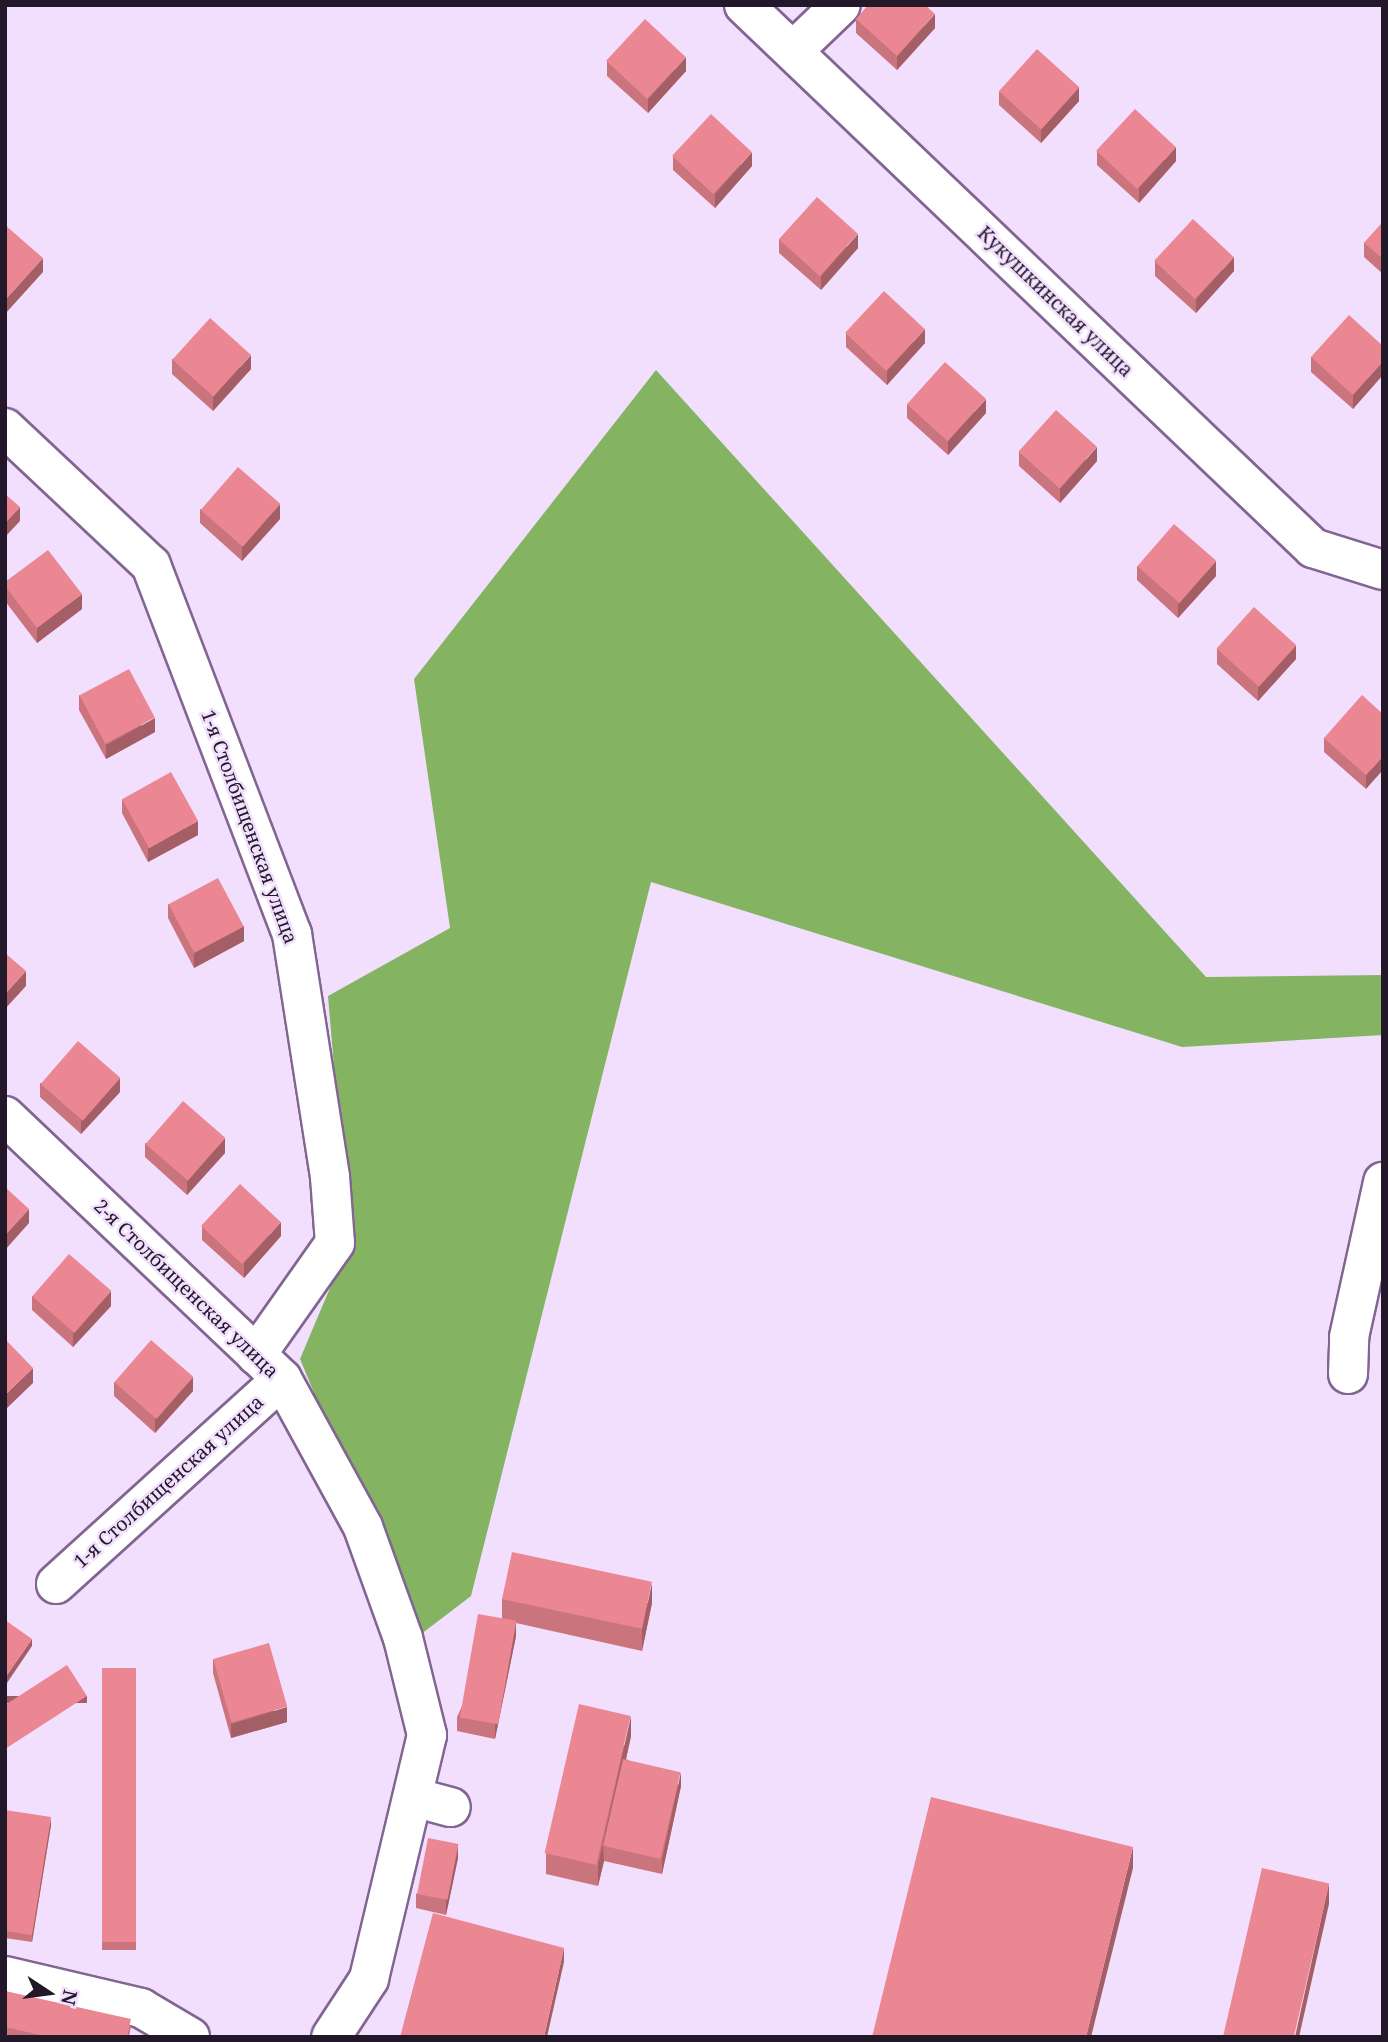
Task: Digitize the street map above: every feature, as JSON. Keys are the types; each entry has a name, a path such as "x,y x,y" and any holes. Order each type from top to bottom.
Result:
{"street":[{"name":"Кукушкинская улица","path":"744,5 1313,548 1383,570"},
{"path":"793,51 841,5"},
{"name":"1-я Столбищенская улица","path":"5,428 151,565 292,934 330,1177 335,1243 269,1367 56,1584"},
{"name":"2-я Столбищенская улица","path":"5,1116 269,1367 363,1527 403,1638 427,1735 369,1979 331,2037"},
{"path":"1348,1374 1349,1338 1383,1182"},
{"path":"413,1797 451,1807"},
{"path":"5,1976 141,2008 190,2037"}],"green space":[{"path":"656,370 1206,977 1383,975 1383,1035 1182,1047 651,882 471,1596 416,1638 300,1359 349,1243 328,996 450,928 414,679"}],"building":[{"path":"868,5 925,5 935,14 897,56 856,19"},
{"path":"645,19 686,57 647,99 606,61"},
{"path":"1037,49 1079,87 1041,129 999,91"},
{"path":"1135,109 1176,147 1137,189 1096,151"},
{"path":"711,114 752,152 713,194 672,156"},
{"path":"817,197 858,234 820,276 779,239"},
{"path":"1193,219 1234,257 1195,299 1154,261"},
{"path":"1383,222 1383,259 1364,243"},
{"path":"5,225 43,258 5,300"},
{"path":"884,291 925,329 886,371 845,333"},
{"path":"1349,315 1383,346 1383,361 1353,395 1311,357"},
{"path":"210,318 251,355 213,396 173,360"},
{"path":"945,362 986,399 948,441 907,404"},
{"path":"1056,410 1097,447 1059,488 1019,452"},
{"path":"238,467 280,504 243,547 201,510"},
{"path":"5,494 20,507 5,523"},
{"path":"1174,524 1216,561 1180,603 1137,566"},
{"path":"48,550 82,594 37,628 5,586 5,582"},
{"path":"1254,607 1296,645 1259,687 1217,649"},
{"path":"129,669 155,718 105,744 80,695"},
{"path":"1362,695 1383,714 1383,756 1366,775 1324,738"},
{"path":"171,772 198,821 149,848 122,799"},
{"path":"218,878 244,927 194,953 169,904"},
{"path":"5,953 26,971 5,994"},
{"path":"78,1041 120,1078 83,1121 41,1084"},
{"path":"183,1101 225,1138 188,1181 146,1144"},
{"path":"240,1184 281,1222 242,1264 201,1226"},
{"path":"5,1187 29,1209 5,1235"},
{"path":"69,1254 111,1291 75,1333 32,1296"},
{"path":"5,1339 33,1368 5,1395"},
{"path":"151,1340 193,1377 157,1419 114,1382"},
{"path":"512,1552 652,1582 642,1629 502,1599"},
{"path":"478,1614 516,1621 498,1724 460,1717"},
{"path":"5,1620 32,1639 7,1675 5,1674"},
{"path":"269,1643 287,1706 231,1722 213,1659"},
{"path":"67,1665 87,1696 5,1749 5,1705"},
{"path":"102,1668 136,1668 136,1942 102,1942"},
{"path":"579,1704 631,1716 596,1865 545,1853"},
{"path":"623,1759 680,1772 660,1859 603,1846"},
{"path":"931,1797 1133,1847 1086,2037 872,2037"},
{"path":"5,1810 51,1817 32,1935 5,1931"},
{"path":"428,1838 458,1844 448,1900 417,1894"},
{"path":"1262,1868 1329,1884 1294,2037 1223,2037"},
{"path":"433,1913 564,1948 544,2037 400,2037"},
{"path":"5,1991 131,2019 127,2037 49,2037 5,2027"}]}
